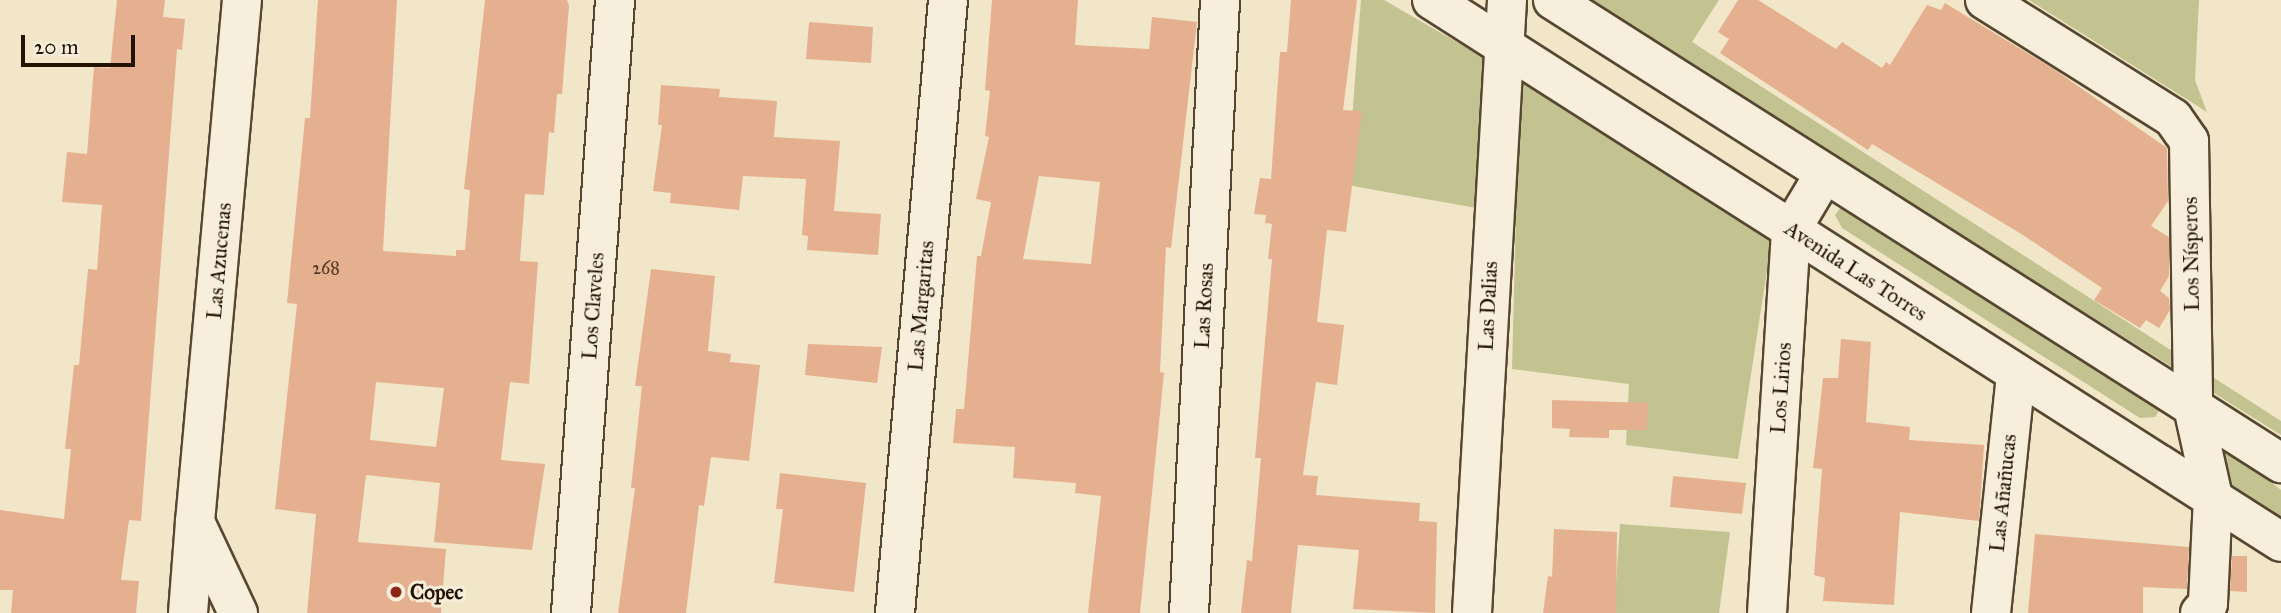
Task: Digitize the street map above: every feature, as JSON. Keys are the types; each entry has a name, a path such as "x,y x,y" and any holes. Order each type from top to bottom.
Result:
{"street":[{"name":"Las Azucenas","path":"188,613 242,0"},
{"name":"Los Claveles","path":"572,613 615,0"},
{"name":"Las Margaritas","path":"895,613 948,0"},
{"name":"Las Rosas","path":"1189,613 1220,0"},
{"name":"Avenida Las Torres","path":"1432,0 2281,542"},
{"name":"Las Dalias","path":"1472,613 1501,44 1507,0"},
{"path":"1553,0 2281,463"},
{"name":"Los Nísperos","path":"1984,0 2173,118 2189,141 2193,407 2213,497 2208,604 2200,613"},
{"name":"Los Lirios","path":"1767,613 1791,230 1825,173"},
{"name":"Las Añañucas","path":"1991,613 2016,374"},
{"path":"195,522 238,613"}],"green space":[{"path":"1361,0 1384,0 1524,81 1772,238 1738,459 1626,445 1629,384 1512,369 1516,215 1347,185"},
{"path":"1585,0 1719,0 1692,42 2281,421 2281,435"},
{"path":"2029,0 2199,0 2195,80 2207,112"},
{"path":"1843,204 2163,405 2155,417 2140,418 1842,228 1835,215"},
{"path":"2214,437 2281,490 2281,524 2218,479"},
{"path":"1620,524 1730,532 1719,613 1614,613"}],"building":[{"path":"117,0 165,0 163,17 185,19 182,50 177,49 141,521 129,520 121,580 139,581 136,613 11,613 13,590 0,590 0,510 64,519 71,449 65,449 74,365 79,365 88,269 97,270 102,205 62,202 67,152 87,154 94,67 110,68"},
{"path":"318,0 397,0 383,251 456,256 456,250 465,250 470,190 464,189 485,0 567,0 569,6 562,94 557,94 554,133 549,132 544,195 525,194 520,261 538,262 529,384 510,382 501,460 545,464 532,550 434,542 440,483 366,475 358,542 446,549 441,613 307,613 316,514 275,509 297,304 287,303 305,118 310,118","holes":["376,382 444,388 436,447 370,440"]},
{"path":"992,0 1078,0 1075,45 1149,49 1152,17 1197,22 1171,248 1166,247 1160,372 1164,373 1140,613 1088,613 1101,496 1075,493 1076,483 1013,478 1015,447 953,443 956,409 964,409 977,256 981,256 991,202 976,199 989,137 985,136 990,91 985,90","holes":["1039,176 1100,182 1091,264 1023,259"]},
{"path":"1291,0 1357,0 1343,110 1362,111 1346,232 1327,230 1317,322 1344,325 1337,385 1316,382 1303,475 1318,476 1316,495 1420,503 1419,521 1437,522 1435,613 1353,609 1359,550 1298,545 1291,613 1241,613 1247,560 1252,561 1261,458 1255,458 1272,259 1268,259 1272,224 1265,223 1266,215 1254,214 1260,178 1271,179 1280,52 1287,52"},
{"path":"1738,0 1758,0 1836,49 1842,42 1882,68 1886,62 1890,65 1927,5 1941,10 1945,3 2055,70 2167,148 2168,201 2151,226 2169,237 2169,276 2160,291 2169,298 2170,310 2159,328 2146,320 2140,328 2094,300 2102,288 2023,235 1872,144 1868,150 1720,53 1729,39 1718,32"},
{"path":"809,22 873,27 871,63 806,59"},
{"path":"661,85 720,89 719,97 777,101 774,137 840,141 834,211 881,214 878,255 807,250 808,236 802,235 806,179 743,176 739,210 670,203 671,193 653,191 662,125 658,125"},
{"path":"651,269 715,276 708,351 731,354 730,362 760,365 749,461 711,457 704,506 699,505 686,613 618,613 635,488 631,488 642,386 635,386"},
{"path":"1841,339 1871,342 1866,422 1910,427 1909,440 1984,445 1979,521 1900,512 1894,605 1823,601 1825,578 1814,575 1822,469 1813,468 1823,378 1838,378"},
{"path":"808,344 882,347 877,383 805,375"},
{"path":"1552,400 1648,403 1647,430 1609,430 1609,438 1569,437 1570,429 1552,428"},
{"path":"780,473 866,483 854,592 774,583 783,509 776,509"},
{"path":"1673,476 1746,483 1742,514 1670,507"},
{"path":"1554,529 1617,532 1616,613 1543,613 1548,576 1552,577"},
{"path":"2035,534 2189,547 2187,589 2143,587 2143,613 2028,613"},
{"path":"2232,556 2247,556 2247,592 2230,591"}],"place":[{"name":"Copec","path":"396,592"}]}
